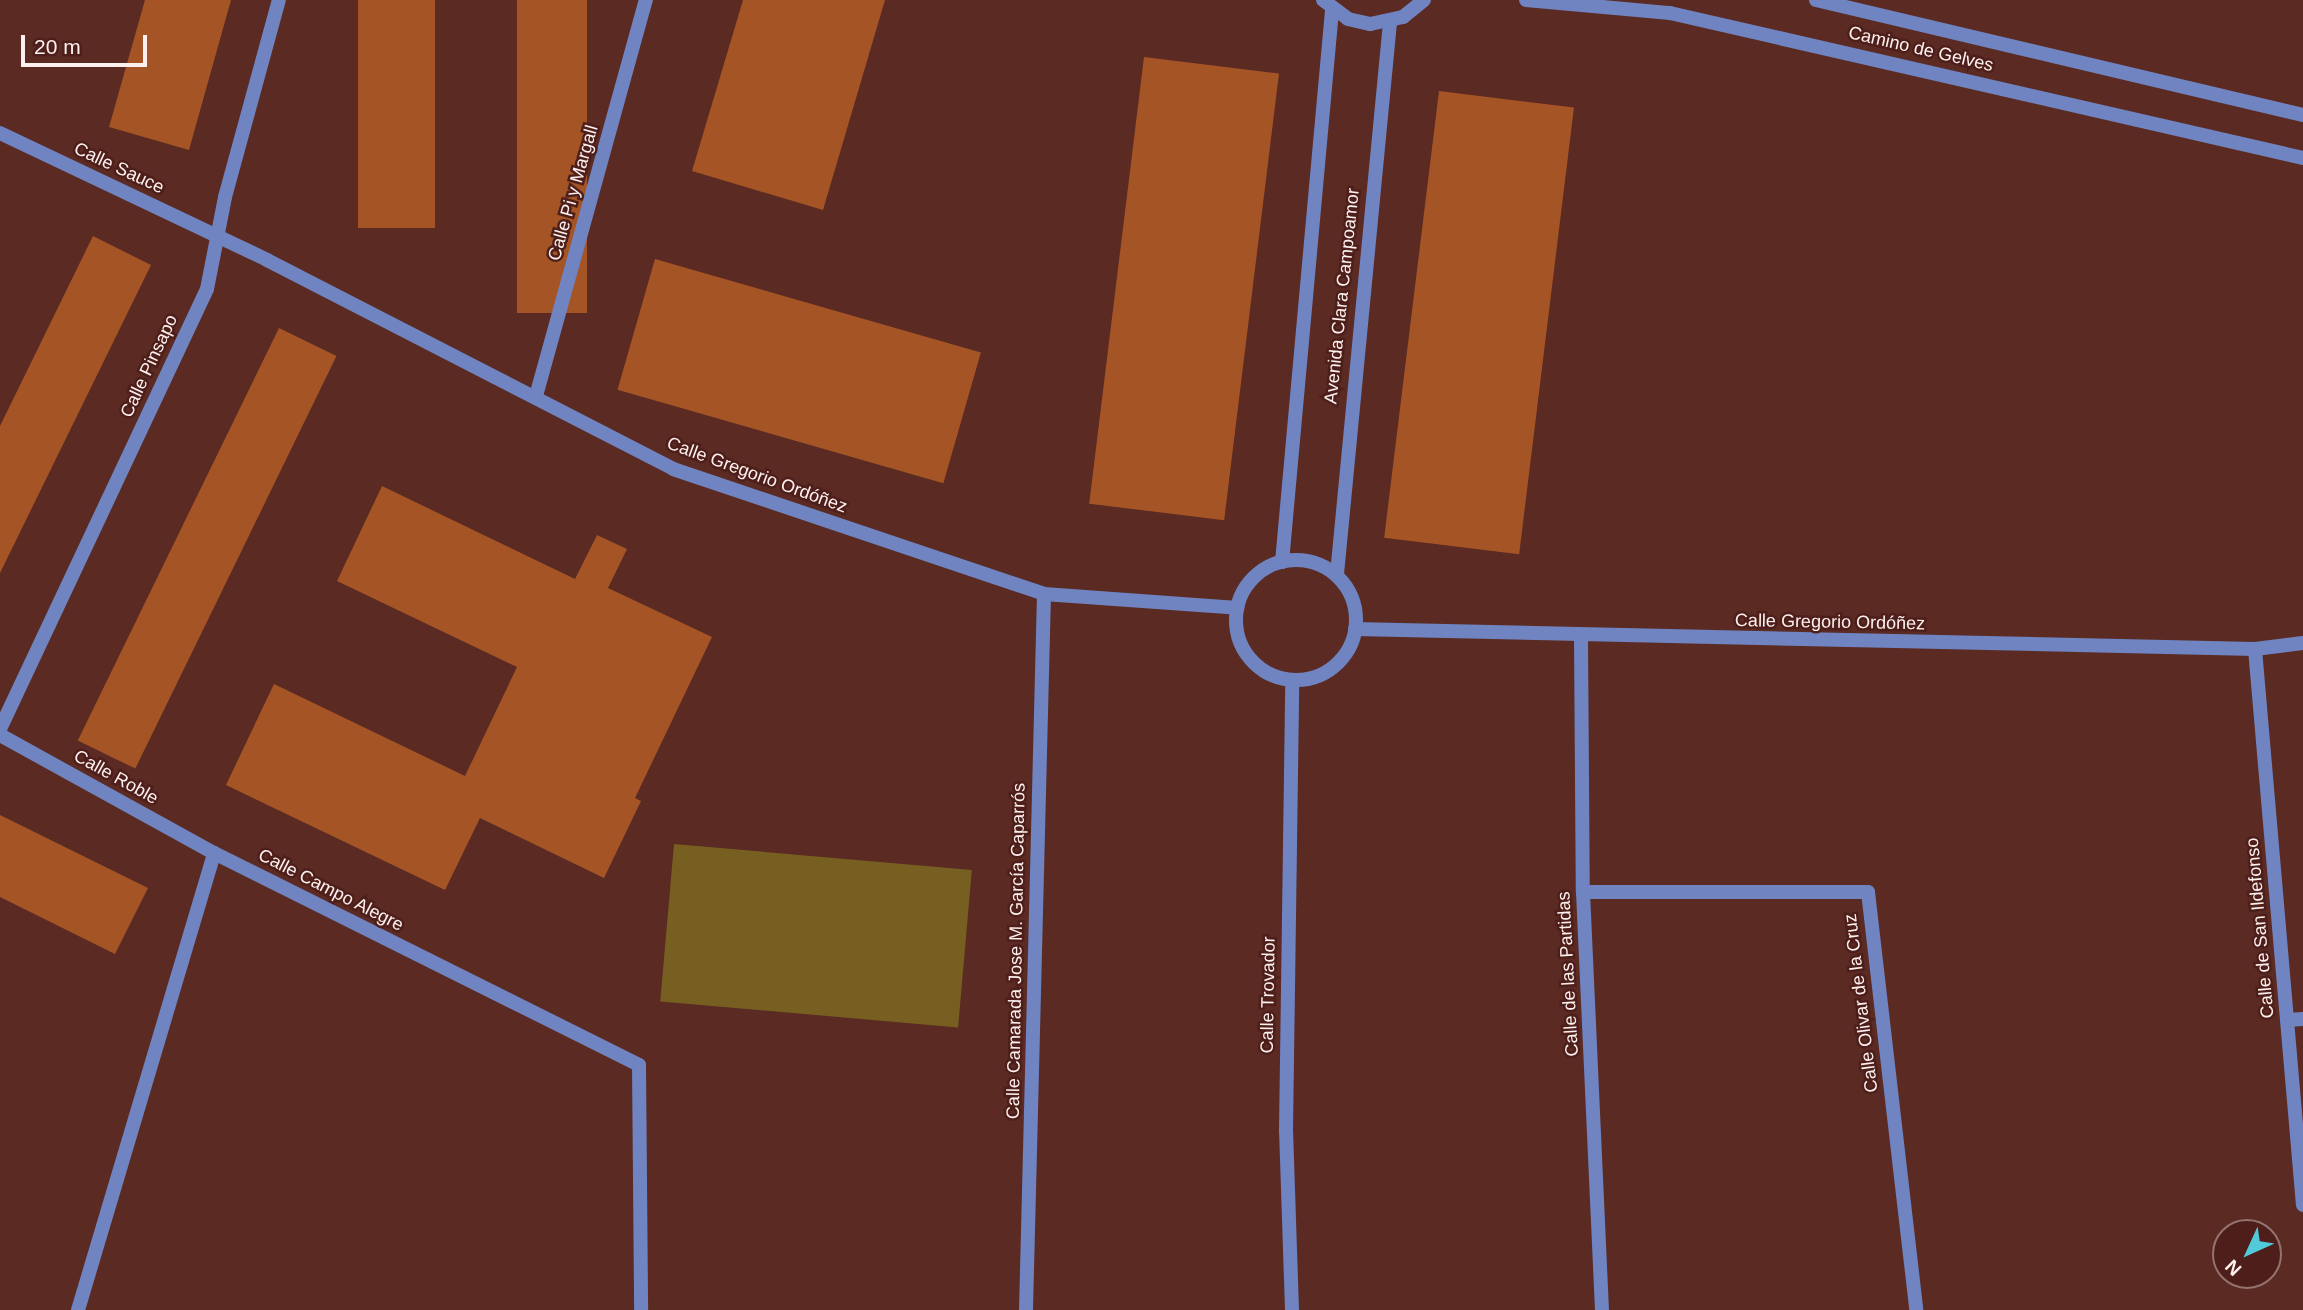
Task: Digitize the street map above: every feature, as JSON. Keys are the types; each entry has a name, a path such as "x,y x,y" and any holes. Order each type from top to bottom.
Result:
{"street":[{"name":"Calle Pinsapo","path":"0,729 207,289 221,238 225,197 279,0"},
{"name":"Calle Pi y Margall","path":"536,396 646,0"},
{"path":"1328,5 1370,24 1390,23 1424,0"},
{"name":"Camino de Gelves","path":"1526,0 1670,13 2303,159"},
{"name":"Camino de Gelves","path":"1816,0 2303,115"},
{"name":"Avenida Clara Campoamor","path":"1282,562 1328,5"},
{"name":"Avenida Clara Campoamor","path":"1337,574 1390,23"},
{"name":"Calle Sauce","path":"0,133 221,238"},
{"name":"Calle Gregorio Ordóñez","path":"221,238 536,396 673,469 1044,594 1237,608"},
{"path":"1308,561 1337,574 1355,609 1356,628 1334,666 1292,680 1272,675 1249,656 1236,628 1237,608 1253,578 1282,562 1308,561"},
{"name":"Calle Camarada Jose M. García Caparrós","path":"1026,1310 1044,594"},
{"name":"Calle Gregorio Ordóñez","path":"1356,628 1581,637 2255,649 2303,643"},
{"name":"Calle de las Partidas","path":"1581,637 1583,892 1602,1310"},
{"name":"Calle de San Ildefonso","path":"2255,649 2303,1205"},
{"name":"Calle Trovador","path":"1292,680 1286,1130 1292,1310"},
{"name":"Calle Roble","path":"0,735 214,853"},
{"path":"78,1310 214,853"},
{"name":"Calle Campo Alegre","path":"214,853 639,1065 641,1310"},
{"name":"Calle Olivar de la Cruz","path":"1583,892 1868,892 1916,1310"},
{"path":"2287,1020 2303,1019"}],"shaded area":[{"path":"674,844 972,870 958,1027 660,1001"}],"building":[{"path":"145,0 231,0 189,150 109,127"},
{"path":"358,0 435,0 435,228 358,228"},
{"path":"517,0 587,0 587,313 517,313"},
{"path":"743,0 885,0 823,210 692,171"},
{"path":"1144,57 1279,74 1224,520 1089,504"},
{"path":"1439,91 1574,108 1519,554 1384,538"},
{"path":"93,236 151,265 0,573 0,426"},
{"path":"655,259 981,352 943,483 618,390"},
{"path":"279,328 337,356 135,769 78,741"},
{"path":"382,486 575,579 597,535 627,549 608,588 712,637 635,798 641,801 604,878 480,818 445,890 226,785 274,684 465,776 517,667 337,581"},
{"path":"0,815 148,888 115,954 0,897"}]}
